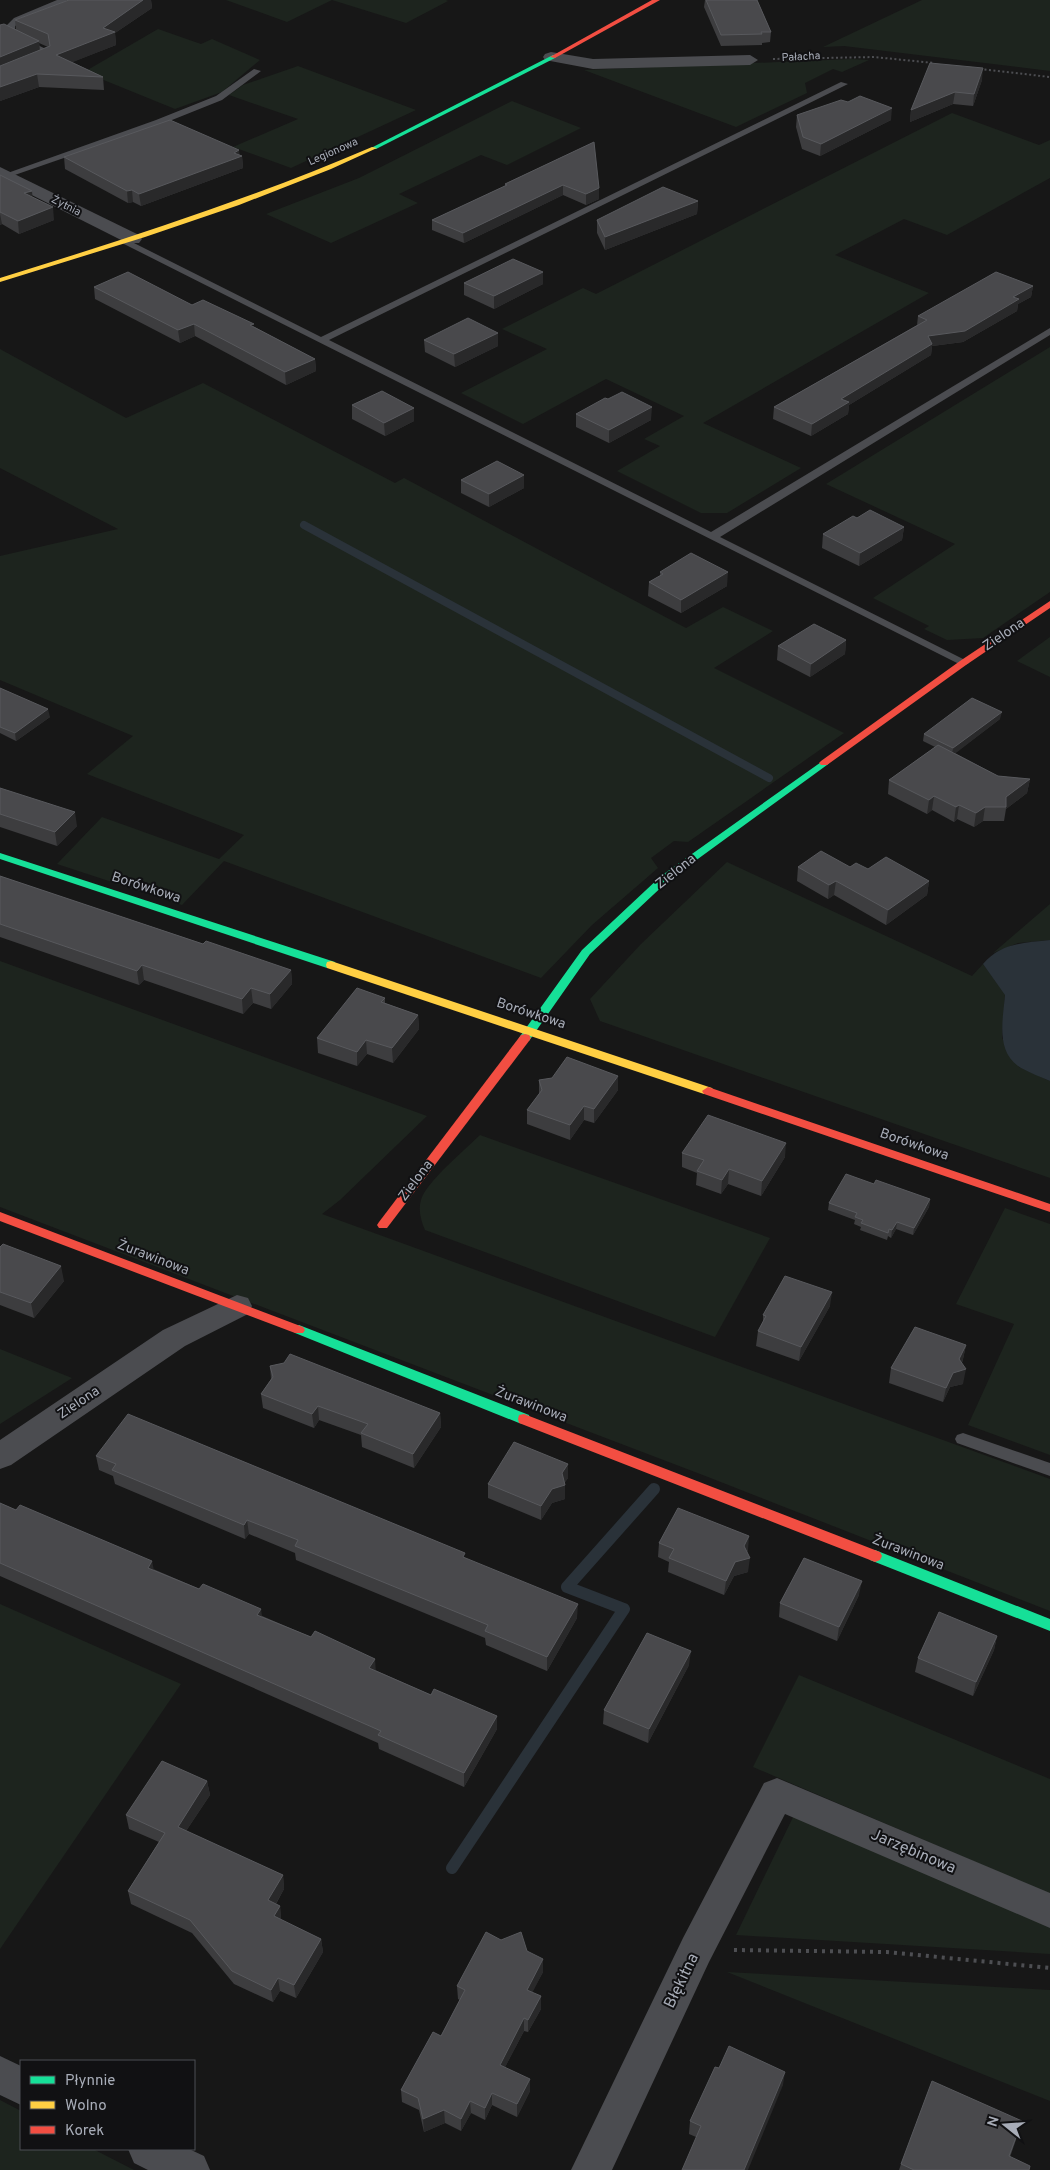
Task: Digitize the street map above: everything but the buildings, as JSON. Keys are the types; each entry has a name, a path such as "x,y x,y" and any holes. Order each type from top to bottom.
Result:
{"street":[{"name":"Legionowa","path":"0,280 219,211 309,177 395,138 658,0"},
{"path":"551,57 593,64 750,60"},
{"name":"Żytnia","path":"3,174 129,240"},
{"name":"Zielona","path":"382,1225 531,1030 586,952 665,878 963,663 1050,604"},
{"name":"Borówkowa","path":"0,856 531,1030 1050,1208"},
{"name":"Żurawinowa","path":"0,1216 237,1306 1050,1625"},
{"name":"Zielona","path":"0,1456 174,1338 237,1306"},
{"name":"Jarzębinowa","path":"777,1794 1050,1911"},
{"name":"Błękitna","path":"591,2170 696,1950 777,1794"},
{"path":"0,2075 20,2085"},
{"path":"150,2150 190,2170"}],"lane":[{"path":"32,64 47,56 46,51 11,35 11,25 17,20 64,0"},
{"path":"3,174 159,122 219,98 257,71"},
{"path":"322,340 844,84"},
{"path":"129,240 322,340 963,663"},
{"path":"713,536 1050,331"},
{"path":"963,1439 1050,1470"}],"path":[{"name":"Pałacha","path":"750,60 838,56 874,57 934,63"},
{"path":"973,68 1050,77"},
{"path":"696,1950 887,1952 1050,1968"}],"shaded area":[{"path":"226,0 332,0 287,22"},
{"path":"332,0 446,0 448,1 406,23"},
{"path":"922,0 1050,0 1050,71 844,46 823,47"},
{"path":"158,29 201,44 212,39 260,60 222,92 175,109 84,72"},
{"path":"851,59 869,60 842,72 833,69 805,83 807,93 736,127 584,70"},
{"path":"298,66 416,110 291,168 233,147 298,119 229,95 243,85"},
{"path":"512,101 581,128 507,165 481,155 399,194 418,203 331,243 266,214 359,178"},
{"path":"952,113 1039,145 1050,140 1050,178 947,235 904,219 835,255 929,293 703,423 801,468 727,513 701,513 617,471 660,446 644,439 684,416 606,379 523,424 461,393 547,349 502,329 583,288 596,294"},
{"path":"1050,347 1050,592 983,638 947,640 924,629 929,626 873,598 955,544 826,484"},
{"path":"0,349 126,418 203,383 395,483 404,478 686,628 723,607 773,631 714,668 844,733 688,842 674,841 651,858 658,868 592,925 541,978 224,861 182,905 57,864 102,817 219,859 244,835 87,774 133,736 0,680 0,556 118,529 0,468"},
{"path":"1050,637 1050,677 1017,661"},
{"path":"727,862 972,976 983,964 1005,994 1002,1038 1019,1067 1050,1081 1050,1178 600,1021 590,999 641,944"},
{"path":"1050,904 1050,940 1018,943 993,953"},
{"path":"1050,940 1050,1081 1021,1068 1007,1053 1002,1035 1005,995 983,964 997,952 1013,945"},
{"path":"0,961 427,1116 340,1200 322,1214 1050,1479 1050,1611 708,1477 0,1207"},
{"path":"480,1135 770,1238 715,1337 425,1230 420,1208 424,1193 438,1175"},
{"path":"1005,1208 1050,1224 1050,1455 968,1425 1014,1324 956,1304"},
{"path":"0,1349 72,1378 0,1424"},
{"path":"0,1604 181,1684 0,1949"},
{"path":"799,1675 1050,1779 1050,1894 753,1767"},
{"path":"795,1813 1050,1918 1050,1954 736,1935"},
{"path":"727,1972 1050,1990 1050,2101"},
{"path":"0,2100 20,2110 20,2150 95,2150 134,2170 0,2170"}],"waterway":[{"path":"304,525 769,778"},
{"path":"452,1868 624,1609 567,1587 654,1489"}],"traffic: fast":[{"path":"374,148 553,57"},
{"path":"525,1038 586,952 665,878 824,763"},
{"path":"0,856 331,965"},
{"path":"299,1330 524,1419"},
{"path":"875,1556 1050,1625"}],"traffic: slow":[{"path":"0,280 143,236 236,204 329,168 374,148"},
{"path":"331,965 708,1091"}],"traffic: jam":[{"path":"553,57 657,0"},
{"path":"824,763 963,663 1050,604"},
{"path":"383,1225 525,1038"},
{"path":"708,1091 1050,1208"},
{"path":"0,1216 299,1330"},
{"path":"524,1419 875,1556"}]}
